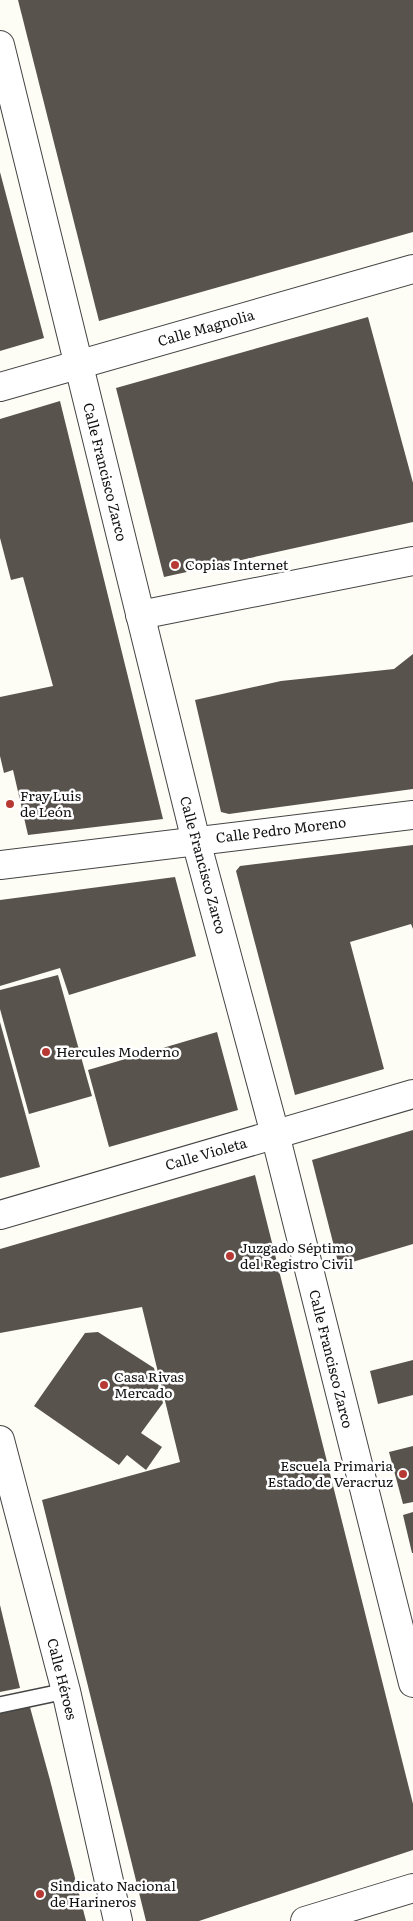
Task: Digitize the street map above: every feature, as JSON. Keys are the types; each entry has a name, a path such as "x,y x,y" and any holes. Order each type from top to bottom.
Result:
{"street":[{"name":"Calle Francisco Zarco","path":"0,45 196,841 275,1134 413,1683"},
{"name":"Calle Magnolia","path":"0,387 413,269"},
{"path":"140,615 413,561"},
{"name":"Calle Pedro Moreno","path":"0,865 413,815"},
{"name":"Calle Violeta","path":"0,1215 413,1094"},
{"name":"Calle Héroes","path":"0,1440 66,1691 118,1921"},
{"path":"305,1921 413,1888"}],"lane":[{"path":"0,1704 66,1691"}],"building":[{"path":"18,0 413,0 413,232 99,321"},
{"path":"0,172 44,338 0,351"},
{"path":"368,317 413,483 413,522 164,577 116,388"},
{"path":"60,401 163,819 28,835 13,770 4,773 0,756 0,697 53,686 23,577 11,580 0,538 0,419"},
{"path":"413,654 413,789 229,814 221,812 195,700 281,681 394,669"},
{"path":"413,845 413,929 411,924 350,942 384,1069 295,1095 236,871 240,866"},
{"path":"175,877 196,956 69,995 60,968 0,986 0,900"},
{"name":"Hercules Moderno","path":"58,975 92,1096 29,1114 0,1009 0,990"},
{"path":"0,1022 40,1167 0,1178"},
{"path":"217,1032 238,1110 109,1147 88,1070"},
{"path":"413,1130 413,1244 339,1266 312,1160"},
{"path":"255,1175 413,1804 413,1850 199,1921 146,1921 42,1500 180,1462 142,1307 0,1333 0,1249"},
{"name":"Casa Rivas Mercado","path":"98,1332 154,1368 163,1403 141,1433 162,1447 146,1470 127,1455 119,1465 34,1406 85,1333"},
{"path":"413,1360 413,1395 378,1404 370,1371"},
{"path":"413,1446 413,1502 403,1504 389,1452"},
{"path":"413,1512 413,1553 412,1553 403,1515"},
{"path":"0,1605 20,1688 0,1692"},
{"path":"28,1700 86,1921 0,1921 0,1709"}],"place":[{"name":"Copias Internet","path":"175,565"},
{"name":"Fray Luis de León","path":"10,804"},
{"name":"Hercules Moderno","path":"46,1052"},
{"name":"Juzgado Séptimo del Registro Civil","path":"230,1256"},
{"name":"Casa Rivas Mercado","path":"104,1385"},
{"name":"Escuela Primaria Estado de Veracruz","path":"403,1474"},
{"name":"Sindicato Nacional de Harineros","path":"40,1894"}]}
